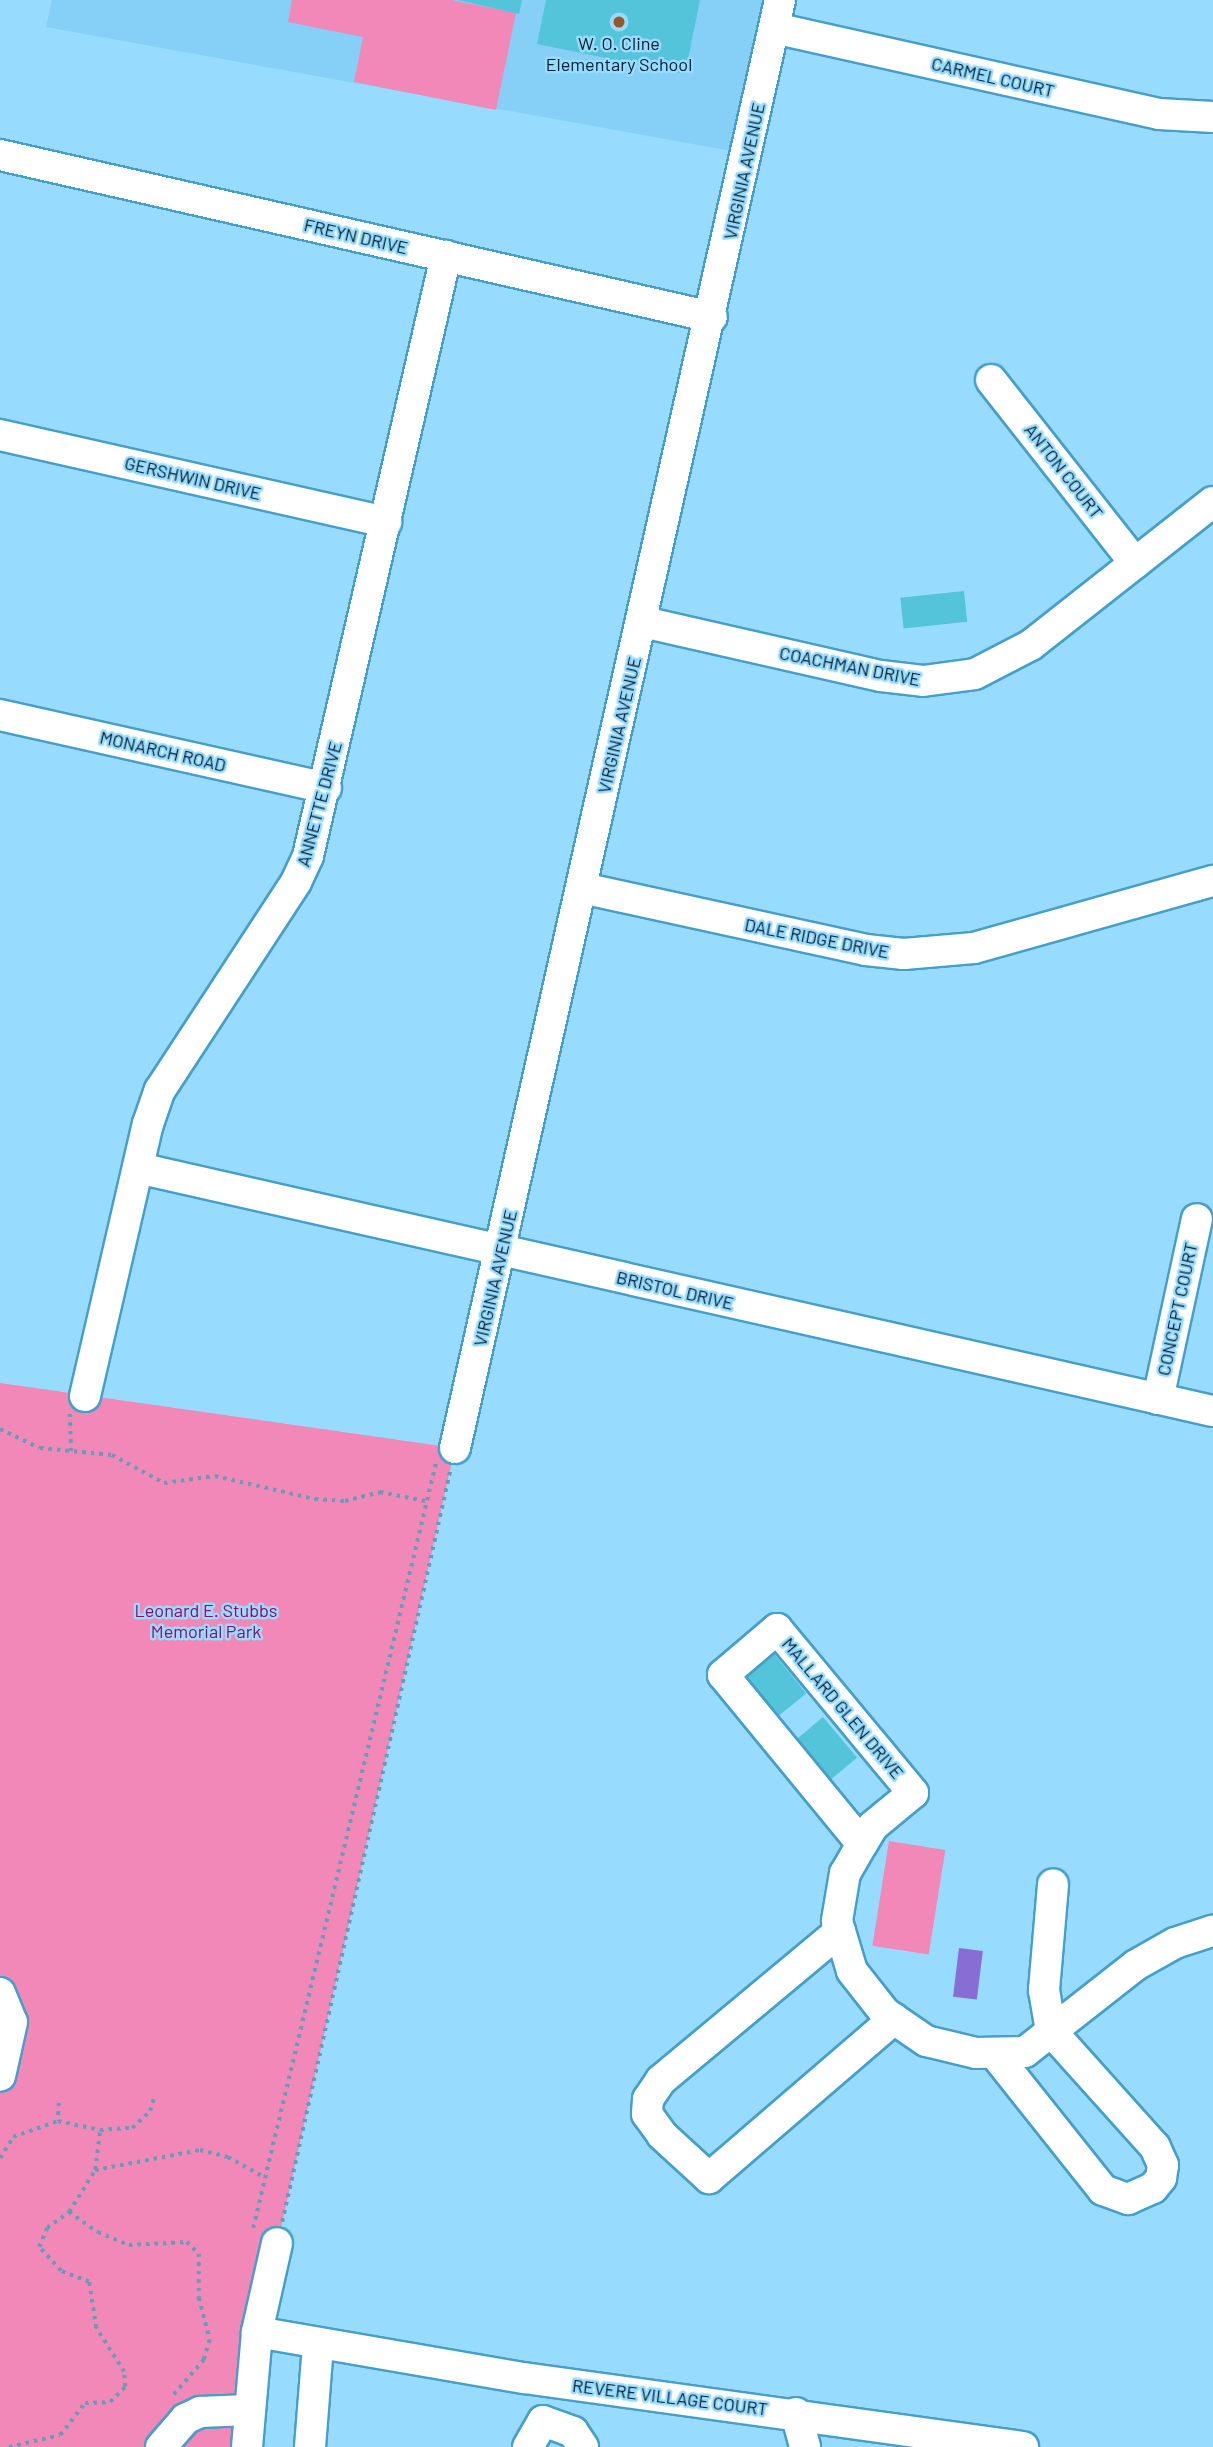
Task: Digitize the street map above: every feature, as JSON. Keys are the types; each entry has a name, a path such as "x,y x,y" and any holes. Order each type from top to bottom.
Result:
{"street":[{"name":"CARMEL COURT","path":"777,14 1159,114 1213,117"},
{"name":"VIRGINIA AVENUE","path":"447,1449 501,1250 712,317 777,14"},
{"name":"FREYN DRIVE","path":"0,155 712,317"},
{"name":"ANNETTE DRIVE","path":"85,1396 148,1124 172,1066 296,882 308,856 326,788 446,256"},
{"name":"ANTON COURT","path":"991,380 1135,563"},
{"name":"GERSHWIN DRIVE","path":"0,435 386,522"},
{"name":"COACHMAN DRIVE","path":"643,622 881,676 946,680 1000,664 1213,502"},
{"name":"MONARCH ROAD","path":"0,715 326,788"},
{"name":"DALE RIDGE DRIVE","path":"582,888 866,950 904,954 974,948 1213,881"},
{"name":"BRISTOL DRIVE","path":"138,1168 1213,1411"},
{"name":"CONCEPT COURT","path":"1158,1399 1197,1219"},
{"name":"MALLARD GLEN DRIVE","path":"862,1844 723,1675 777,1629 914,1793 873,1826 862,1844 845,1873 837,1922 852,1971 894,2019 926,2041 976,2053 1025,2052 1136,1965 1175,1943 1213,1931"},
{"path":"993,2053 1103,2190 1122,2199 1142,2195 1161,2178 1163,2165 1155,2147 1051,2031 1044,1990 1053,1884"},
{"path":"840,1931 661,2080 648,2099 647,2114 662,2135 709,2178 894,2019"},
{"path":"0,1993 12,2022 0,2076"},
{"path":"247,2447 248,2410 265,2235"},
{"name":"REVERE VILLAGE COURT","path":"257,2332 318,2345 524,2378 796,2413 1023,2447"},
{"path":"310,2447 318,2345"},
{"path":"524,2378 543,2421 573,2432 583,2447"},
{"path":"161,2447 185,2419 200,2412 248,2410"},
{"path":"796,2413 805,2447"},
{"path":"528,2447 543,2421"}],"path":[{"path":"0,1429 40,1448 112,1455 164,1483 215,1476 315,1499 345,1501 380,1492 425,1501"},
{"path":"265,2235 264,2177 425,1501 447,1449"},
{"path":"265,2235 447,1449"},
{"path":"0,2158 13,2137 58,2121 100,2130 132,2128 150,2111 155,2097"},
{"path":"58,2121 59,2103"},
{"path":"9,2447 60,2435 85,2403 110,2402 125,2387 124,2372 96,2328 89,2282 61,2271 39,2246 47,2228 69,2212 95,2170 100,2130"},
{"path":"95,2170 200,2150 228,2157 264,2177"},
{"path":"69,2212 98,2232 129,2245 187,2242 199,2254 199,2298 210,2340 195,2374 165,2404"}],"shaded area":[{"path":"52,0 780,0 748,154 46,27"},
{"path":"959,1948 983,1951 977,2000 953,1997"}],"green space":[{"path":"292,0 452,0 516,13 496,110 354,82 363,37 288,22"},
{"name":"Leonard E. Stubbs Memorial Park","path":"0,1383 455,1448 280,2232 247,2447 0,2447"},
{"path":"889,1841 945,1850 929,1955 872,1946"}],"building":[{"path":"458,0 522,0 519,14"},
{"name":"W. O. Cline Elementary School","path":"546,0 700,0 685,74 537,44"},
{"path":"964,591 967,622 904,629 900,598"},
{"path":"771,1650 806,1694 776,1718 741,1675"},
{"path":"823,1717 857,1758 828,1782 794,1741"}],"place":[{"name":"W. O. Cline Elementary School","path":"619,22"}]}
